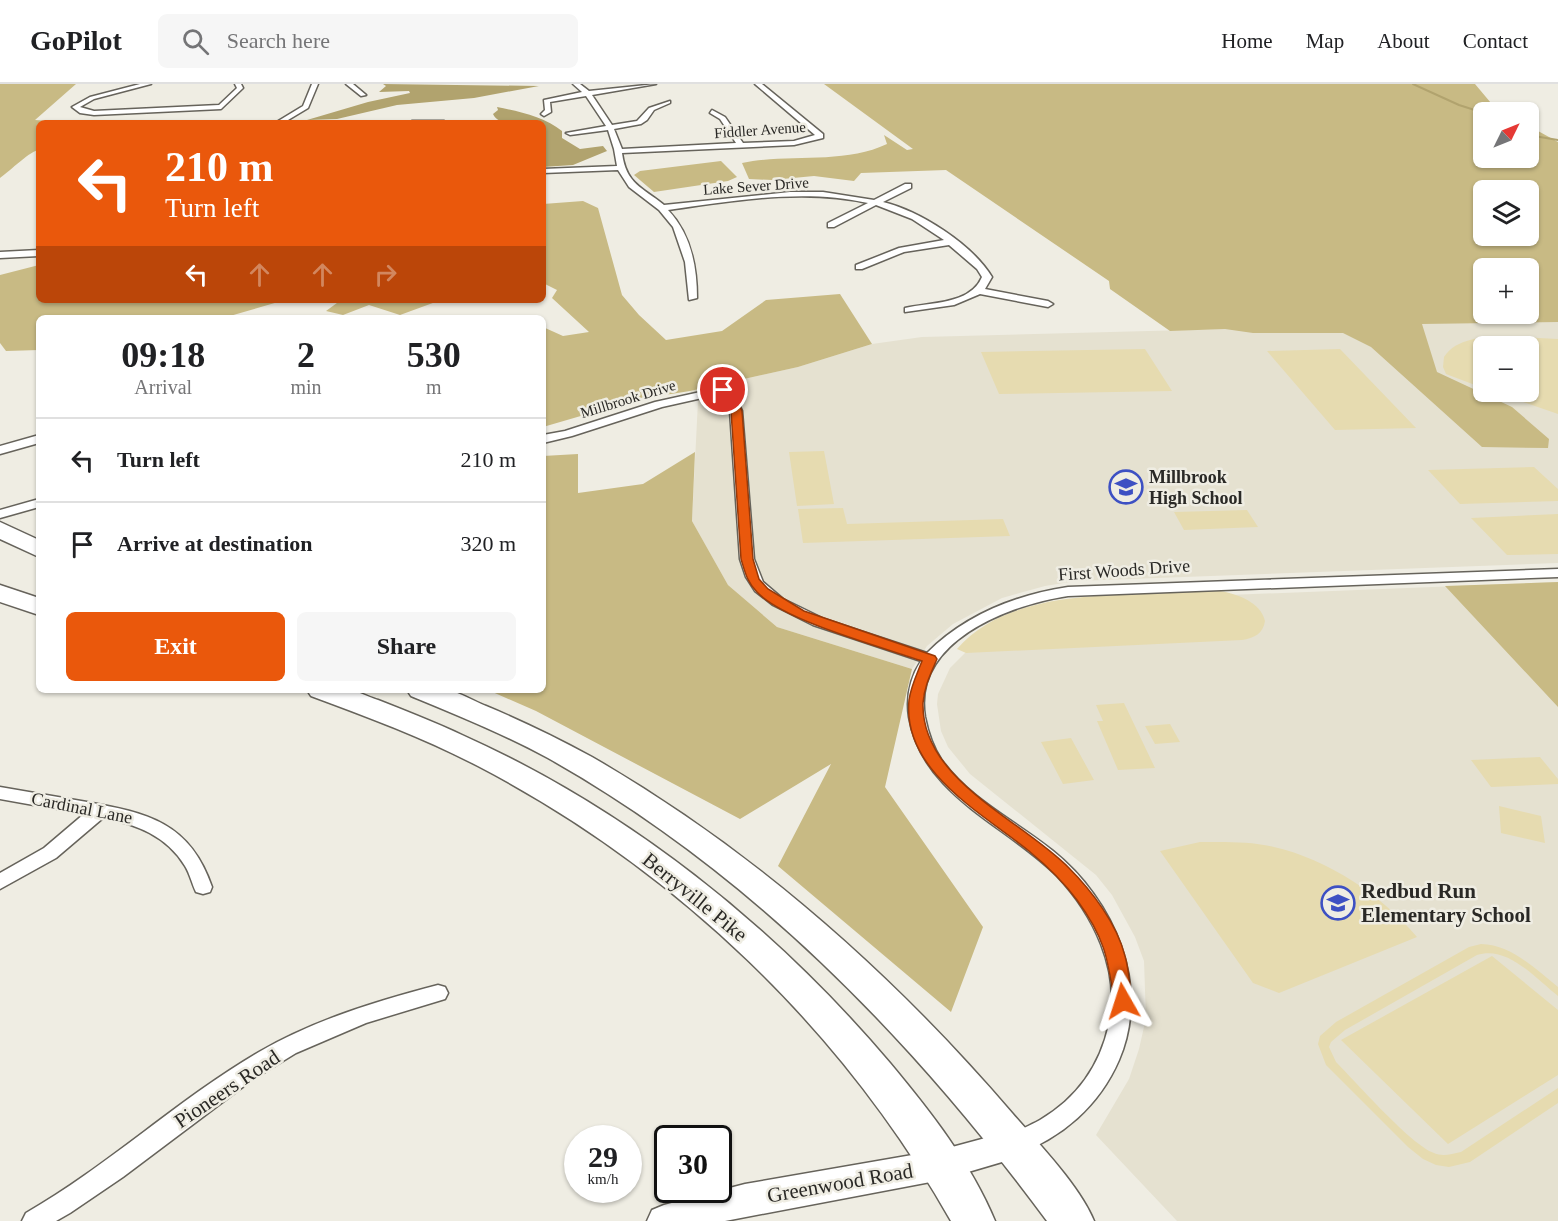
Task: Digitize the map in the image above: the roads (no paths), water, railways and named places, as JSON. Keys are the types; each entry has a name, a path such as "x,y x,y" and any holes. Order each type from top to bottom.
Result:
{"highway":[{"path":"0,529 36,548"},
{"path":"0,592 36,606"},
{"name":"Berryville Pike","path":"329,693 418,727 514,774 625,841 684,885 770,958 816,1005 902,1107 941,1165 974,1221"},
{"path":"429,693 518,731 585,767 655,810 741,872 788,910 851,967 964,1086 1015,1145 1073,1221"}],"main road":[{"name":"Greenwood Road","path":"664,1221 745,1200 941,1165 1015,1145"}],"street":[{"path":"148,84 136,85 92,98 75,107 87,112 221,107 240,88 238,84"},
{"path":"283,120 306,107 315,84"},
{"path":"350,84 363,95"},
{"path":"576,84 589,94 610,128 621,168 628,182 662,208 678,231 686,249 692,274 692,298"},
{"path":"544,114 549,111 546,101 653,84"},
{"name":"Fiddler Avenue","path":"618,151 794,143 813,140 820,136 758,84"},
{"path":"570,133 639,123 645,119 651,109 668,102"},
{"path":"128,120 135,111"},
{"path":"712,112 723,118 741,145"},
{"path":"546,171 621,168"},
{"path":"831,225 908,186"},
{"name":"Lake Sever Drive","path":"662,208 785,195 844,198 874,203 915,217 985,272 986,282 979,291"},
{"path":"860,267 911,247 949,242"},
{"path":"0,255 36,253"},
{"path":"908,310 956,301 979,291 1048,304"},
{"name":"Millbrook Drive","path":"546,438 580,430 659,404 723,390 732,400 736,411 747,559 753,579 763,591 799,614 930,659"},
{"path":"0,450 36,440"},
{"path":"0,514 36,504"},
{"name":"First Woods Drive","path":"1015,1145 1059,1120 1077,1105 1095,1084 1108,1060 1120,1025 1123,1001 1120,973 1116,954 1104,926 1083,895 1037,848 959,788 937,765 927,749 917,724 916,702 919,686 930,659 952,639 989,615 1035,598 1066,592 1144,587 1558,573"},
{"name":"Cardinal Lane","path":"0,793 133,816 150,823 171,836 185,852 200,873 203,887"},
{"path":"0,882 50,853 100,810"},
{"name":"Pioneers Road","path":"34,1221 94,1185 244,1072 275,1054 375,1010 438,993"}],"waterway":[{"path":"1413,84 1473,109"},
{"path":"1539,137 1558,140"}],"place":[{"name":"Millbrook High School","path":"1126,487"},
{"name":"Redbud Run Elementary School","path":"1338,903"}]}
